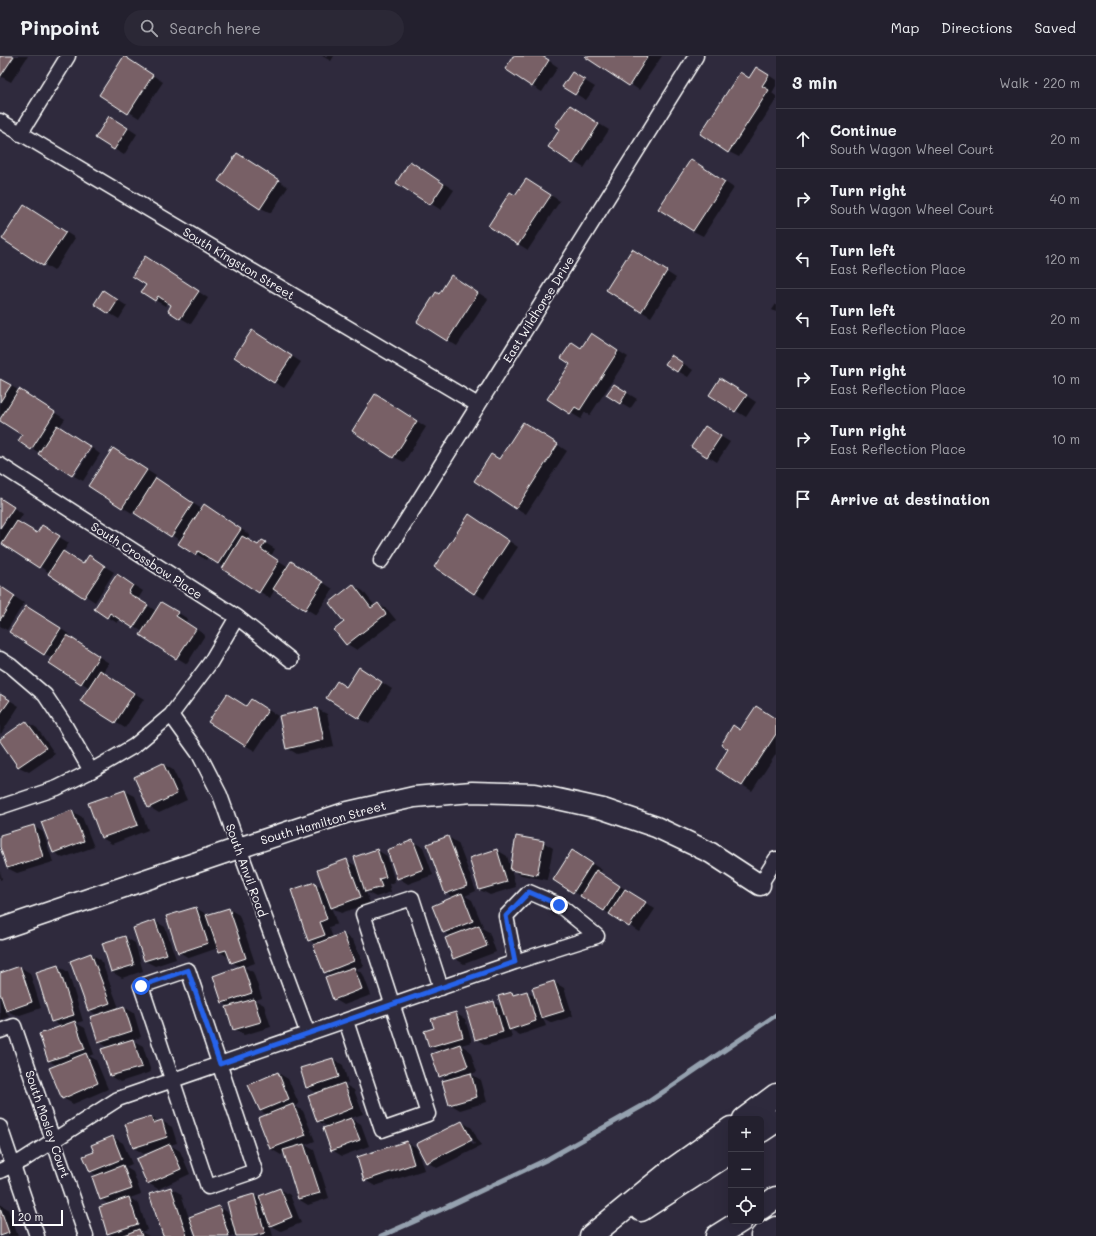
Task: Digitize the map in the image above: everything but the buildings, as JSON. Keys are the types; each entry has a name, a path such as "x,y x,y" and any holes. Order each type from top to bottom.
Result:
{"highway":[{"path":"748,1116 776,1095"},
{"path":"764,1130 776,1121"},
{"path":"591,1236 673,1169 728,1130"},
{"path":"598,1236 675,1189 728,1154"},
{"path":"764,1206 776,1198"},
{"path":"717,1236 735,1224"},
{"path":"762,1236 776,1228"}],"street":[{"path":"20,134 68,56"},
{"name":"East Wildhorse Drive","path":"382,561 696,56"},
{"name":"South Kingston Street","path":"0,121 478,405"},
{"name":"South Crossbow Place","path":"0,465 237,617 291,660"},
{"path":"0,807 57,788 91,771 134,746 171,715 210,662 237,617"},
{"path":"0,659 11,666 45,695 63,722 91,771"},
{"name":"South Anvil Road","path":"171,715 199,754 220,795 308,1034"},
{"name":"South Hamilton Street","path":"0,929 348,812 414,797 472,792 535,794 603,809 656,827 711,853 760,885"},
{"path":"760,885 776,859"},
{"path":"0,1171 54,1141 118,1099 515,962 597,936 559,905 529,892 506,916 515,962"},
{"path":"346,1020 382,1130 428,1114 362,914 412,898 441,988"},
{"path":"188,970 255,1171 208,1187 173,1080 141,986 188,970"},
{"name":"South Mosley Court","path":"0,1031 14,1026 86,1236"},
{"path":"0,1127 37,1236"}],"waterway":[{"path":"381,1236 548,1159 644,1105 776,1015"}],"route":[{"path":"141,986 188,970 220,1064 515,962 506,916 529,892 559,905"}]}
